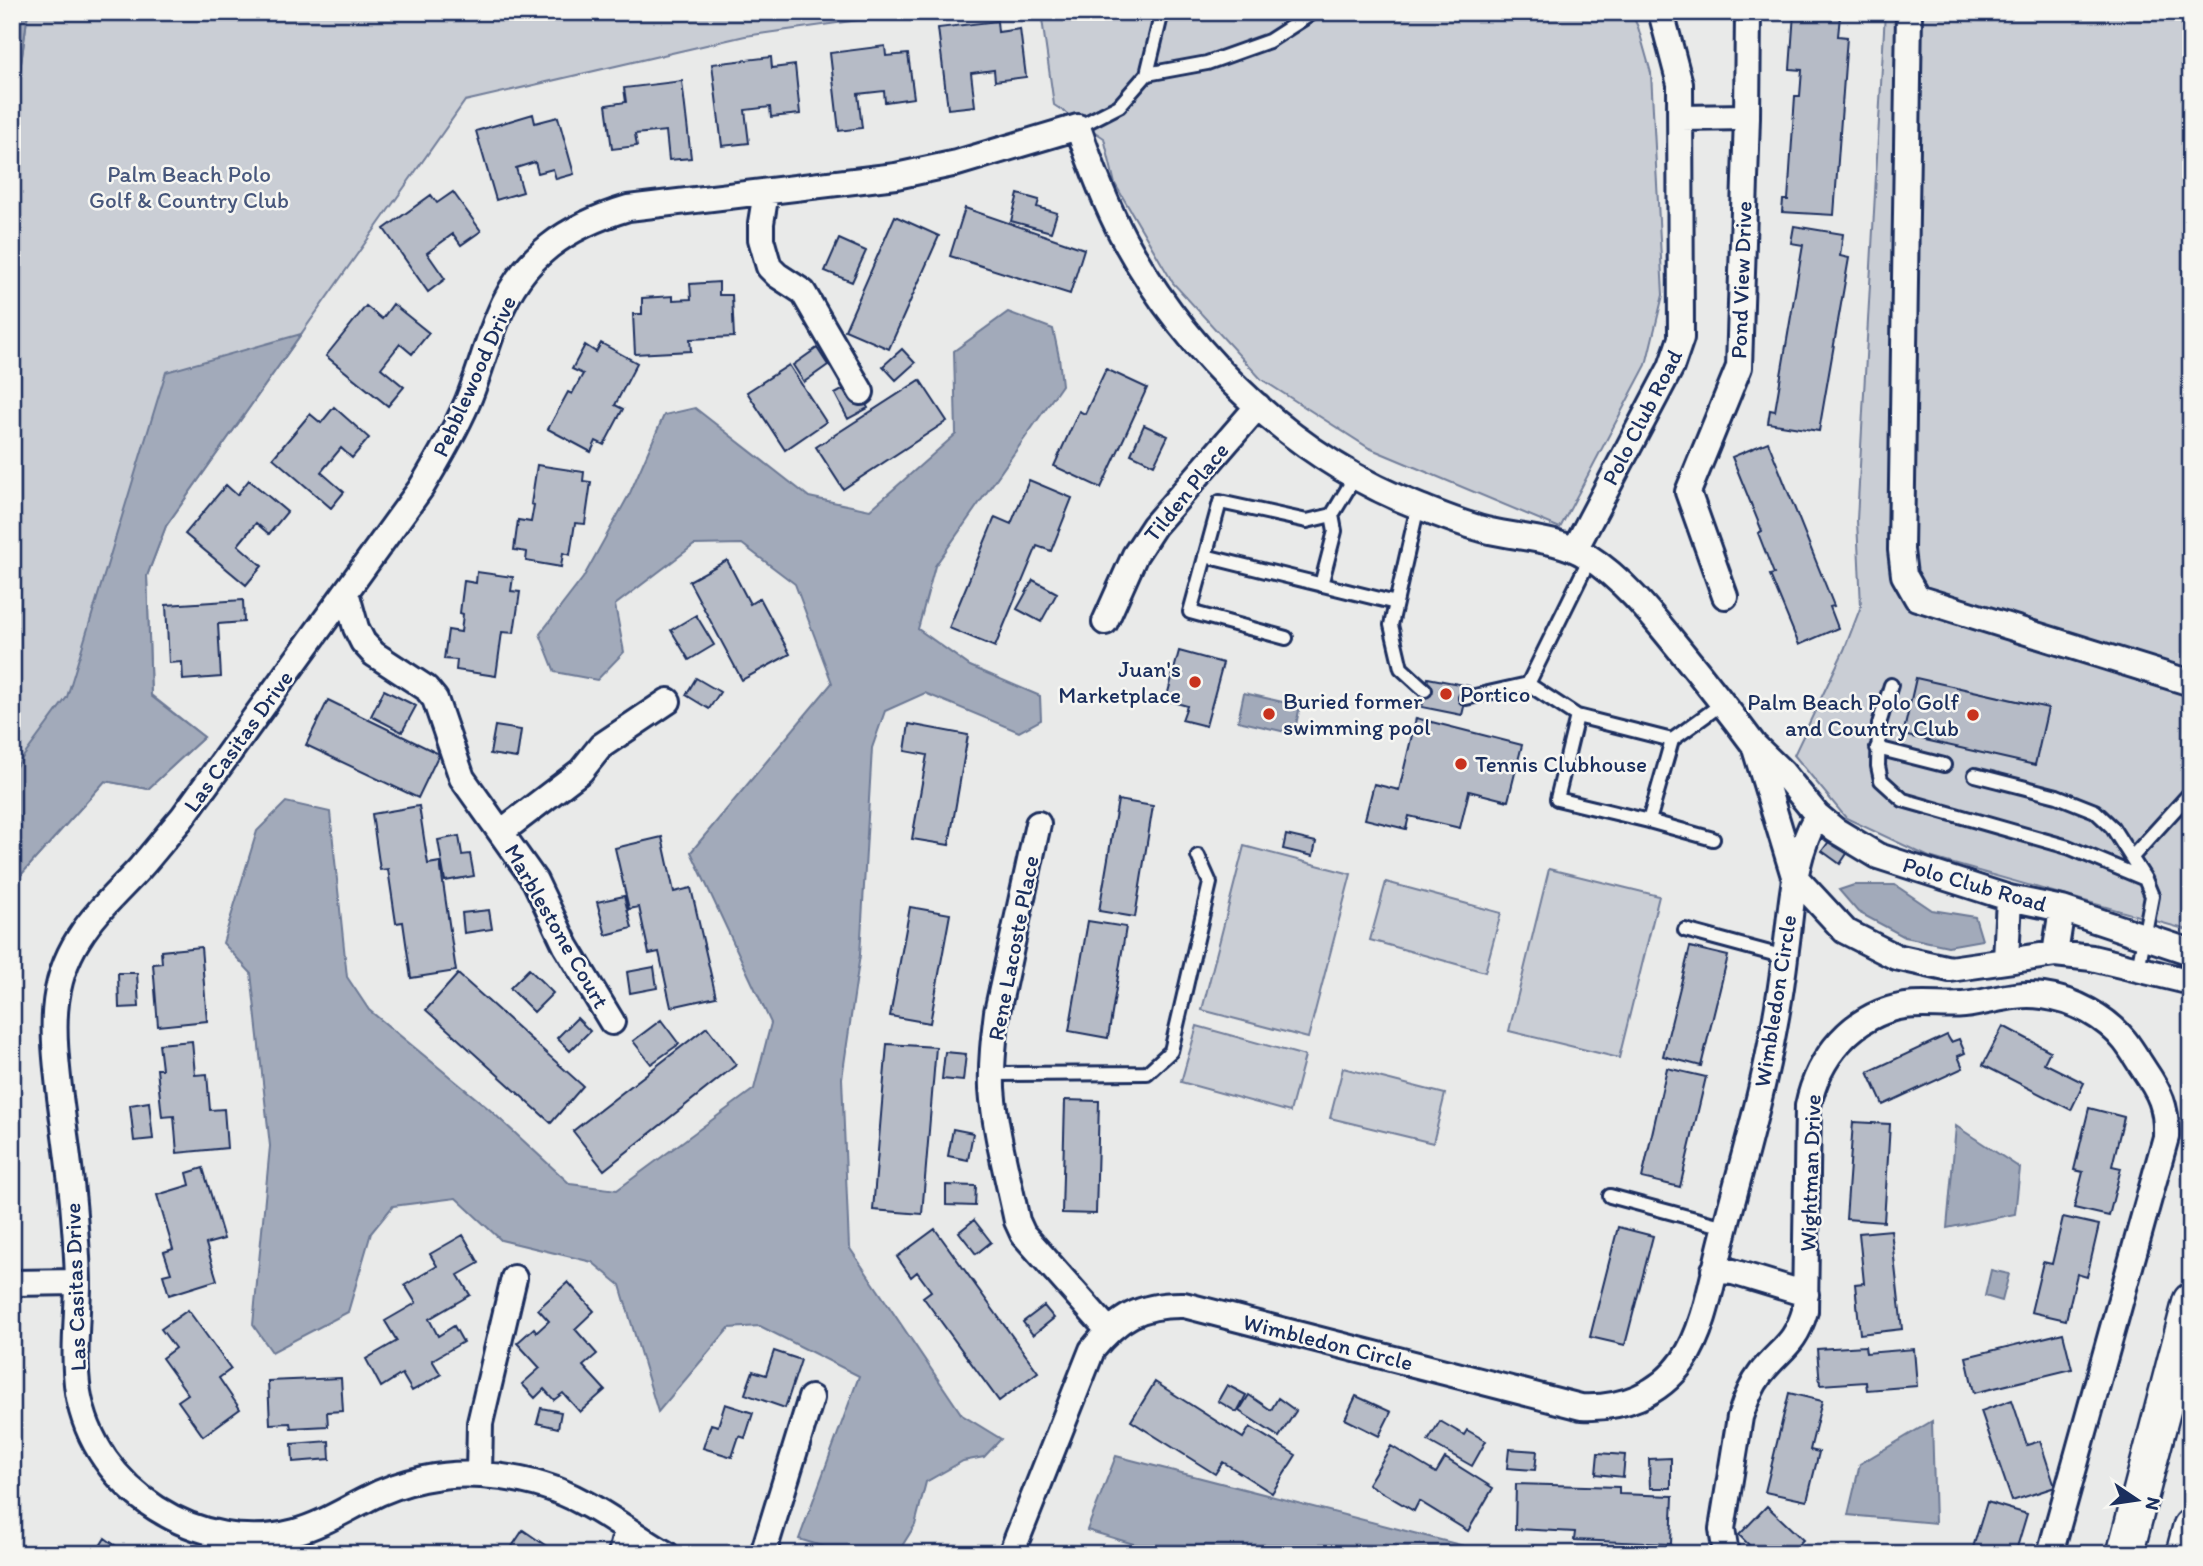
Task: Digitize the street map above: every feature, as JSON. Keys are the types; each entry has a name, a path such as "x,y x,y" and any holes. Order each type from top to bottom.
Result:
{"main road":[{"path":"2125,1554 2191,1301"},
{"path":"2184,1554 2191,1527"}],"street":[{"name":"Polo Club Road","path":"1661,12 1680,84 1681,338 1671,367 1582,553 1639,601 1754,745 1783,773 1816,816 1835,830 1878,856 2009,898 2062,909 2191,952"},
{"name":"Pond View Drive","path":"1725,596 1688,492 1739,367 1748,117 1748,12"},
{"path":"1909,12 1901,550 1904,575 1917,598 2191,683"},
{"path":"1681,118 1748,117"},
{"path":"1078,127 1106,203 1144,273 1179,323 1210,359 1258,406 1306,444 1356,475 1418,506 1487,530 1582,553"},
{"name":"Pebblewood Drive","path":"345,592 421,488 447,446 468,401 498,315 512,289 534,260 574,229 628,208 896,176 957,163 1078,127"},
{"path":"766,192 761,239 769,267 803,292 861,392"},
{"name":"Tilden Place","path":"1105,622 1135,555 1154,526 1258,406"},
{"name":"Marblestone Court","path":"345,592 363,642 374,654 426,688 435,699 462,778 535,881 566,946 612,1021"},
{"name":"Las Casitas Drive","path":"345,592 182,818 95,915 78,939 65,965 54,1008 53,1037 74,1210 78,1282 76,1375 78,1394 92,1436 106,1461 125,1484 147,1503 185,1525 210,1544 296,1532 324,1522 383,1491 415,1481 449,1475 478,1474 518,1479 551,1488 583,1502 666,1554"},
{"name":"Marblestone Court","path":"501,832 581,771 601,746 668,701"},
{"name":"Polo Club Road","path":"1754,745 1794,876 1845,931 1896,957 1950,969 2055,954 2092,958 2191,982"},
{"name":"Wimbledon Circle","path":"1010,1554 1092,1350 1108,1330 1136,1312 1159,1306 1184,1305 1581,1407 1610,1406 1637,1399 1662,1384 1682,1363 1696,1338 1769,1059 1794,876 1803,840 1816,816"},
{"name":"Rene Lacoste Place","path":"1038,824 997,1012 992,1074 995,1115 1017,1221 1032,1246 1108,1330"},
{"path":"2006,960 2009,898"},
{"path":"2055,954 2062,909"},
{"name":"Wightman Drive","path":"1726,1554 1722,1529 1745,1401 1762,1372 1794,1338 1805,1311 1808,1106 1815,1078 1822,1064 1851,1030 1874,1016 1902,1007 1963,1005 2010,995 2042,995 2064,1001 2100,1018 2124,1039 2160,1092 2164,1107 2166,1137 2050,1554"},
{"path":"1714,1270 1733,1272 1806,1294"},
{"path":"478,1474 480,1423 514,1278"},
{"path":"12,1283 78,1282"},
{"path":"763,1554 811,1398"},
{"path":"621,1554 627,1530"}],"lane":[{"path":"1078,127 1119,106 1147,74 1162,12"},
{"path":"1147,74 1207,63 1269,41 1314,12"},
{"path":"1321,584 1335,531 1332,515 1356,475"},
{"path":"1286,638 1190,612 1220,502 1307,521 1332,515"},
{"path":"1418,506 1391,625 1401,668 1425,690"},
{"path":"1528,684 1582,553"},
{"path":"1205,555 1396,603"},
{"path":"1466,698 1528,684 1577,716 1672,740"},
{"path":"1891,685 1879,724 1877,748 1881,780 1903,800 2068,847 2145,879"},
{"path":"1650,821 1672,740 1723,703"},
{"path":"1577,716 1558,799 1713,839"},
{"path":"1877,748 1944,765"},
{"path":"1975,775 2057,796 2095,811 2112,827 2145,879 2152,897 2138,969"},
{"path":"2132,857 2191,792"},
{"path":"992,1074 1147,1073 1171,1051 1210,883 1198,856"},
{"path":"1685,930 1785,957"},
{"path":"1610,1196 1726,1227"}],"green space":[{"name":"Palm Beach Polo Golf & Country Club","path":"28,12 915,12 745,36 465,101 166,526 147,576 151,695 204,737 148,789 105,781 12,885 12,130"},
{"path":"1041,12 1631,12 1651,73 1663,295 1646,365 1560,528 1369,448 1261,379 1173,283 1115,184 1104,138 1054,105"},
{"path":"1885,12 2191,12 2191,931 1929,857 1846,818 1794,755 1844,650 1861,606 1857,520"},
{"path":"1244,846 1351,874 1308,1038 1202,1010"},
{"path":"1549,869 1659,896 1619,1058 1509,1031"},
{"path":"1386,882 1501,913 1485,972 1370,940"},
{"path":"1197,1026 1305,1056 1290,1112 1181,1082"},
{"path":"1343,1068 1445,1094 1433,1143 1330,1118"}],"water":[{"path":"12,12 28,12 12,130"},
{"path":"1008,312 1053,329 1062,385 935,566 918,629 970,666 1040,696 1041,720 1019,732 925,693 885,711 872,748 860,955 842,1078 849,1247 962,1415 1001,1439 984,1457 963,1461 926,1482 915,1525 897,1554 847,1554 799,1539 859,1376 760,1326 729,1328 658,1412 620,1285 592,1262 501,1240 456,1198 393,1206 371,1233 348,1312 272,1352 253,1325 270,1146 251,973 223,943 257,831 286,802 330,812 347,977 369,1010 489,1109 570,1184 617,1190 754,1089 771,1023 691,852 832,683 795,584 742,544 694,545 615,605 624,652 597,680 555,672 540,634 583,578 630,493 664,415 695,408 809,497 870,510 956,434 954,351"},
{"path":"301,334 166,526 147,576 151,696 204,737 148,789 105,781 12,885 12,772 67,697 166,372"},
{"name":"Buried former swimming pool","path":"1244,693 1300,706 1294,734 1238,721"},
{"path":"1854,885 1895,885 1932,910 1975,917 1982,940 1948,946 1905,937 1858,912 1839,890"},
{"path":"1956,1126 2020,1168 2015,1214 1947,1228"},
{"path":"1991,1270 2009,1274 2002,1301 1985,1296"},
{"path":"1932,1421 1935,1523 1848,1515 1860,1464"},
{"path":"1116,1456 1495,1554 1167,1554 1087,1530"}],"building":[{"path":"1794,13 1840,16 1838,36 1847,37 1834,215 1782,212 1783,200 1788,200 1795,96 1800,96 1802,70 1790,69"},
{"path":"997,21 998,32 1020,29 1026,77 995,81 994,70 971,73 975,106 948,109 938,28"},
{"path":"885,46 886,56 908,54 914,98 885,102 884,91 858,94 862,128 839,131 830,53"},
{"path":"771,57 772,68 795,65 800,114 771,117 770,107 745,110 749,143 722,146 712,64"},
{"path":"682,81 691,158 669,160 666,131 635,134 637,146 612,149 606,105 626,102 624,88"},
{"path":"533,114 535,123 558,117 574,174 556,179 553,169 538,173 535,162 516,168 523,192 496,200 476,131"},
{"path":"453,192 481,231 461,245 453,234 427,253 445,279 428,292 384,229 431,195 437,203"},
{"path":"1018,194 1039,200 1037,207 1057,213 1051,232 1011,221"},
{"path":"965,208 1084,249 1070,294 950,256"},
{"path":"895,216 939,236 889,349 845,330"},
{"path":"1794,226 1843,234 1840,256 1849,258 1819,431 1768,423 1770,410 1775,411 1803,245 1791,243"},
{"path":"839,239 866,251 852,282 825,271"},
{"path":"719,282 719,295 732,295 734,337 690,339 691,351 635,354 633,314 642,314 642,298 673,296 673,300 691,299 690,284"},
{"path":"393,304 429,333 412,354 400,344 381,368 404,387 388,406 326,356 366,306 382,319"},
{"path":"601,343 637,363 615,405 623,409 604,445 596,441 591,452 548,429 568,392 572,394 583,374 572,369 585,345 596,352"},
{"path":"817,348 828,365 804,382 793,365"},
{"path":"902,349 915,363 896,380 883,366"},
{"path":"789,365 826,422 785,450 747,392"},
{"path":"1106,369 1147,388 1101,488 1054,466 1079,411 1085,414"},
{"path":"920,380 947,421 843,489 816,447"},
{"path":"855,383 868,408 848,419 835,394"},
{"path":"334,407 369,438 352,458 341,448 321,472 344,492 331,508 273,458 310,414 321,423"},
{"path":"1144,425 1168,436 1154,465 1131,454"},
{"path":"1768,442 1834,606 1830,607 1838,628 1799,645 1770,575 1774,574 1758,533 1762,531 1732,457"},
{"path":"537,465 584,472 583,481 591,482 585,524 575,523 570,555 563,553 561,567 526,561 527,552 514,550 518,520 531,522"},
{"path":"249,480 287,512 269,534 256,523 238,545 262,566 246,585 185,534 226,485 237,495"},
{"path":"1029,480 1072,498 1051,551 1037,546 995,647 949,628 995,517 1011,524"},
{"path":"727,560 750,604 760,598 790,654 742,680 689,581"},
{"path":"477,572 513,577 511,591 520,592 514,633 502,632 496,676 456,670 457,660 444,659 448,630 461,632 463,614 460,613 464,581 476,583"},
{"path":"1033,580 1057,593 1041,622 1017,609"},
{"path":"243,600 244,622 218,624 221,677 183,680 182,662 169,663 166,605"},
{"path":"696,615 714,645 689,660 671,630"},
{"name":"Juan's Marketplace","path":"1179,651 1223,663 1206,726 1182,720 1187,706 1166,700"},
{"path":"696,678 720,692 709,709 686,695"},
{"name":"Portico","path":"1428,678 1469,686 1462,715 1422,707"},
{"path":"1916,678 2048,708 2035,765 1903,735"},
{"path":"384,690 416,706 402,732 371,716"},
{"path":"328,700 439,754 418,798 306,745"},
{"name":"Tennis Clubhouse","path":"1416,718 1522,745 1508,801 1469,791 1460,828 1409,816 1406,829 1365,819 1374,784 1399,790"},
{"path":"909,724 968,735 949,845 912,839 927,755 905,751"},
{"path":"495,726 521,730 517,758 490,754"},
{"path":"1118,800 1153,806 1135,917 1099,911"},
{"path":"419,806 428,864 440,862 456,971 411,978 403,922 396,923 388,869 380,870 372,814"},
{"path":"1286,835 1316,842 1313,856 1283,849"},
{"path":"459,836 462,855 470,854 474,876 445,881 438,840"},
{"path":"662,837 674,892 691,888 716,997 671,1007 659,952 649,954 639,907 629,909 615,848"},
{"path":"1830,840 1848,852 1840,864 1822,851"},
{"path":"624,896 632,928 606,935 597,902"},
{"path":"910,907 950,914 930,1023 890,1016"},
{"path":"489,910 492,929 464,933 462,913"},
{"path":"1088,921 1126,927 1108,1038 1069,1031"},
{"path":"201,947 207,1021 158,1026 153,964 162,963 161,951"},
{"path":"1690,947 1728,956 1701,1066 1663,1056"},
{"path":"654,967 657,988 630,993 627,972"},
{"path":"529,969 553,993 534,1012 510,988"},
{"path":"118,973 137,973 139,1007 119,1008"},
{"path":"458,974 583,1086 551,1123 426,1010"},
{"path":"577,1018 590,1031 570,1051 557,1038"},
{"path":"661,1020 679,1044 651,1064 633,1041"},
{"path":"2003,1026 2050,1051 2044,1063 2084,1083 2071,1110 1983,1065"},
{"path":"707,1027 736,1065 604,1170 573,1131"},
{"path":"1947,1035 1951,1042 1959,1039 1965,1053 1958,1056 1963,1068 1883,1105 1868,1072"},
{"path":"192,1041 195,1075 207,1074 210,1110 224,1109 227,1148 177,1153 174,1116 162,1117 157,1069 162,1069 159,1044"},
{"path":"887,1044 936,1047 922,1214 873,1210"},
{"path":"945,1052 966,1054 963,1081 942,1079"},
{"path":"1667,1068 1706,1077 1680,1187 1642,1178"},
{"path":"1065,1100 1099,1101 1096,1214 1062,1213"},
{"path":"149,1102 153,1139 134,1141 130,1105"},
{"path":"2089,1108 2124,1117 2112,1166 2121,1168 2109,1216 2074,1208 2083,1172 2074,1170"},
{"path":"1853,1122 1890,1124 1884,1222 1846,1219"},
{"path":"953,1129 973,1133 968,1160 948,1156"},
{"path":"203,1168 224,1239 206,1244 217,1280 169,1295 163,1275 171,1273 164,1252 173,1249 157,1195 190,1185 187,1173"},
{"path":"946,1185 976,1186 975,1206 946,1205"},
{"path":"2063,1217 2099,1225 2087,1277 2077,1274 2066,1320 2031,1312 2043,1262 2052,1264"},
{"path":"974,1220 991,1242 976,1254 959,1232"},
{"path":"1618,1227 1653,1236 1625,1345 1590,1337"},
{"path":"935,1229 1038,1372 999,1401 923,1297 931,1291 917,1272 911,1277 897,1257"},
{"path":"1891,1230 1902,1329 1860,1334 1855,1284 1864,1283 1859,1233"},
{"path":"463,1235 479,1263 458,1275 470,1295 429,1319 438,1336 454,1326 463,1342 432,1360 441,1375 412,1391 402,1374 381,1387 366,1359 397,1341 385,1321 416,1303 405,1285 437,1266 430,1254"},
{"path":"568,1282 594,1311 575,1329 597,1354 583,1366 605,1390 580,1412 563,1393 554,1400 544,1389 535,1398 522,1384 540,1368 517,1343 534,1328 537,1332 549,1321 538,1309"},
{"path":"1044,1306 1054,1318 1033,1335 1023,1322"},
{"path":"188,1310 231,1369 219,1378 240,1409 203,1436 178,1401 188,1394 162,1358 175,1348 161,1329"},
{"path":"2063,1333 2072,1369 1974,1393 1966,1357"},
{"path":"1865,1346 1866,1353 1914,1349 1917,1386 1867,1390 1866,1382 1820,1385 1817,1349"},
{"path":"774,1351 801,1360 785,1408 745,1394 753,1371 766,1375"},
{"path":"341,1378 343,1411 327,1412 328,1426 291,1428 290,1423 270,1424 268,1381"},
{"path":"1155,1382 1243,1438 1250,1427 1296,1455 1272,1493 1223,1462 1215,1474 1131,1421"},
{"path":"1227,1385 1246,1395 1237,1412 1218,1401"},
{"path":"1789,1393 1822,1401 1810,1450 1819,1452 1807,1501 1765,1492"},
{"path":"1249,1395 1271,1410 1278,1398 1296,1411 1279,1437 1239,1411"},
{"path":"1356,1396 1391,1412 1379,1436 1345,1419"},
{"path":"2012,1400 2027,1445 2040,1441 2055,1487 2012,1501 1981,1411"},
{"path":"725,1404 753,1413 745,1438 739,1436 732,1457 703,1448 711,1424 718,1426"},
{"path":"541,1408 561,1412 558,1428 537,1423"},
{"path":"1440,1421 1464,1435 1467,1430 1486,1441 1472,1466 1428,1441"},
{"path":"329,1441 330,1459 293,1462 292,1444"},
{"path":"1391,1446 1436,1473 1445,1458 1493,1488 1468,1531 1419,1501 1414,1511 1368,1484"},
{"path":"1509,1449 1537,1451 1535,1470 1507,1468"},
{"path":"1598,1453 1625,1455 1623,1477 1596,1474"},
{"path":"1671,1458 1671,1488 1650,1488 1649,1459"},
{"path":"1516,1484 1619,1487 1619,1494 1673,1496 1671,1544 1574,1540 1575,1532 1515,1529"},
{"path":"1987,1502 2027,1514 2015,1554 1971,1554"},
{"path":"1767,1506 1803,1540 1795,1548 1801,1554 1758,1554 1739,1535"},
{"path":"523,1530 558,1554 507,1554"},
{"path":"105,1538 127,1554 95,1554"},
{"path":"1070,1547 1118,1548 1117,1554 1070,1554"}],"place":[{"name":"Juan's Marketplace","path":"1195,682"},
{"name":"Portico","path":"1446,694"},
{"name":"Buried former swimming pool","path":"1269,714"},
{"name":"Palm Beach Polo Golf and Country Club","path":"1973,715"},
{"name":"Tennis Clubhouse","path":"1461,764"}]}
